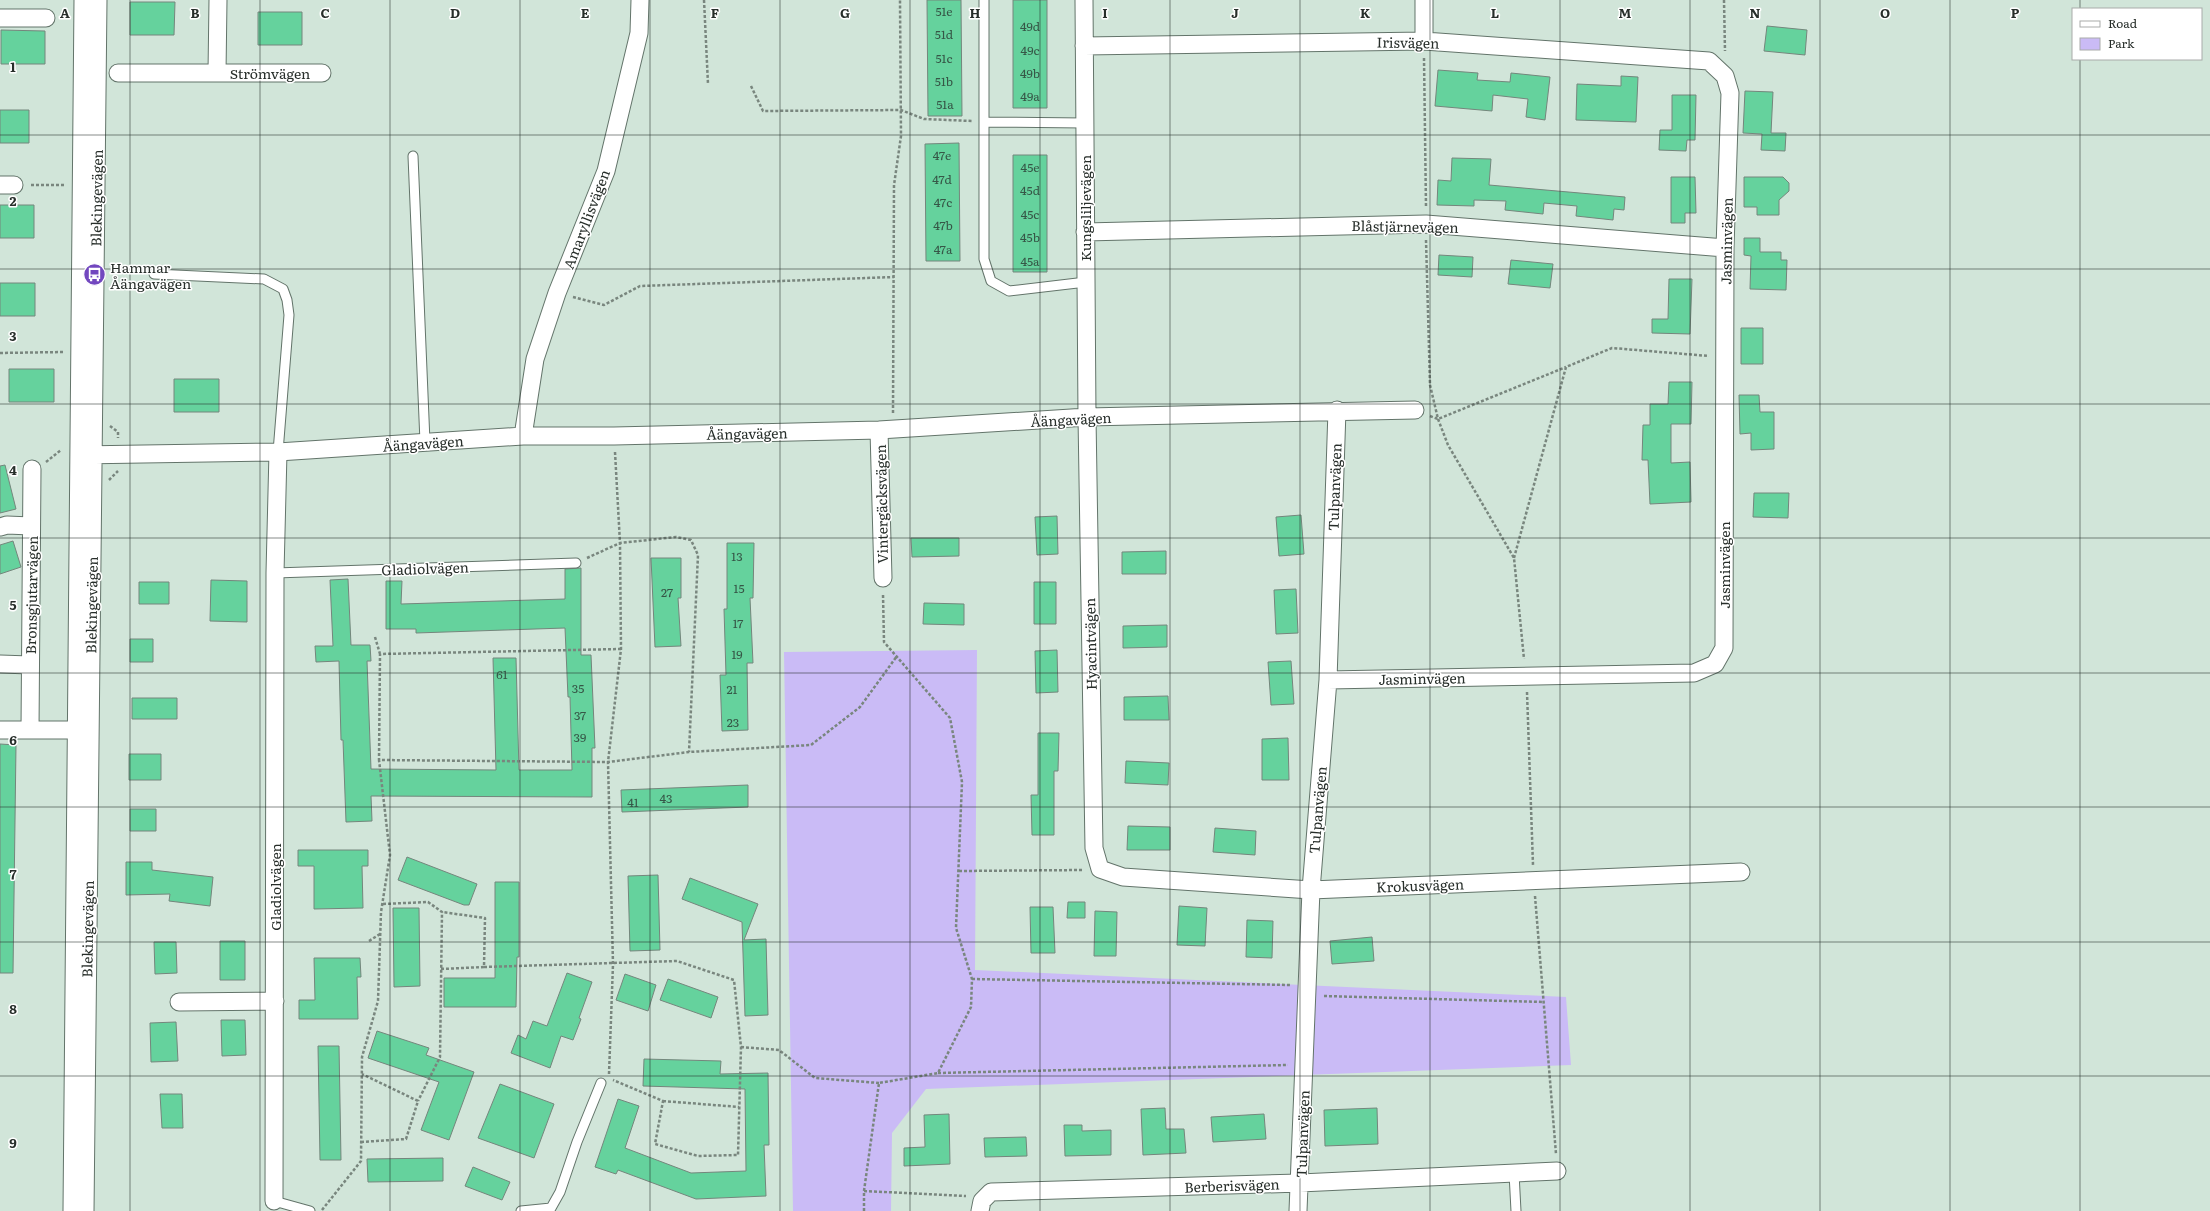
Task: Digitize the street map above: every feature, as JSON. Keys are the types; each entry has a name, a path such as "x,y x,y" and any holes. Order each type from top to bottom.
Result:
{"street":[{"name":"Blekingevägen","path":"83,0 79,452 85,1211"},
{"name":"Blekingevägen","path":"79,452 98,0"},
{"name":"Strömvägen","path":"217,73 218,0"},
{"name":"Amaryllisvägen","path":"523,436 535,359 557,293 606,171 639,32 640,0"},
{"name":"Kungsliljevägen","path":"1084,0 1087,417"},
{"path":"1424,0 1424,41"},
{"path":"0,18 46,18"},
{"name":"Irisvägen","path":"1084,46 1424,41 1709,61 1725,76"},
{"name":"Strömvägen","path":"118,73 322,73"},
{"name":"Jasminvägen","path":"1328,680 1694,673 1715,664 1724,648 1724,248 1730,93 1725,76"},
{"name":"Blåstjärnevägen","path":"1085,232 1426,224 1724,248"},
{"name":"Åängavägen","path":"79,452 278,452 523,436 614,436 886,430 1087,417 1337,410 1415,410"},
{"name":"Tulpanvägen","path":"1298,1211 1311,890 1328,680 1337,410"},
{"name":"Hyacintvägen","path":"1087,417 1094,848 1100,870"},
{"name":"Vintergäcksvägen","path":"883,578 886,430"},
{"name":"Gladiolvägen","path":"274,1201 275,573 278,452"},
{"name":"Bronsgjutarvägen","path":"30,730 32,469"},
{"name":"Bronsgjutarvägen","path":"0,527 7,525 31,526"},
{"name":"Bronsgjutarvägen","path":"0,664 30,665"},
{"path":"0,730 82,730"},
{"name":"Blekingevägen","path":"72,1211 82,730"},
{"name":"Krokusvägen","path":"1100,870 1123,877 1311,890 1741,872"},
{"path":"179,1002 275,1000"},
{"name":"Berberisvägen","path":"981,1206 990,1192 1300,1183 1557,1171"}],"lane":[{"path":"984,0 984,259 991,281 1009,291 1086,282"},
{"path":"984,122 1084,122"},
{"path":"413,156 425,442"},
{"path":"154,274 264,279 283,289 288,300 289,315 278,452"},
{"name":"Gladiolvägen","path":"275,573 576,563"},
{"path":"521,1211 551,1208 560,1192 577,1142 601,1083"},
{"path":"1514,1173 1516,1211"},
{"path":"274,1201 310,1211"}],"path":[{"path":"704,0 708,84"},
{"path":"886,430 894,277 894,185 901,136 900,0"},
{"path":"1724,0 1725,76"},
{"path":"1424,41 1426,224 1430,384 1438,419 1448,445 1514,558"},
{"path":"751,86 762,111 901,110 924,119 984,122"},
{"path":"7,185 69,185"},
{"path":"557,293 604,305 640,286 894,277"},
{"path":"1438,419 1612,348 1724,357"},
{"path":"0,353 66,352"},
{"path":"1557,1171 1534,880 1526,676 1514,558 1566,367"},
{"path":"614,436 620,543 621,649 608,762 613,964 609,1078 663,1101 739,1107"},
{"path":"32,469 79,452"},
{"path":"576,563 620,543 676,536 691,540 698,555 689,752"},
{"path":"883,578 884,642 950,718 962,782 956,928 972,979 971,1007 938,1073"},
{"path":"322,1211 361,1161 362,1057 378,1001 382,904 390,855 379,760 380,654 375,637"},
{"path":"380,654 621,649"},
{"path":"379,760 608,762 689,752 811,746 860,707 897,656"},
{"path":"959,871 1100,870"},
{"path":"382,904 428,902 442,912 485,918 484,967"},
{"path":"362,1142 406,1139 418,1101 440,1057 442,912"},
{"path":"369,941 380,933"},
{"path":"441,969 677,961 734,980 741,1047 738,1155 698,1156 655,1144 663,1101"},
{"path":"972,979 1306,990 1544,1002"},
{"path":"741,1047 779,1050 815,1078 879,1083 938,1073 1304,1065"},
{"path":"362,1074 418,1101"},
{"path":"864,1211 864,1191 879,1083"},
{"path":"864,1191 963,1195 981,1206"}],"green space":[{"path":"977,650 975,970 1566,997 1571,1065 926,1089 892,1133 891,1211 793,1211 784,652"}],"building":[{"path":"927,0 961,0 962,116 928,116"},
{"path":"1013,0 1047,0 1047,108 1013,108"},
{"path":"130,2 175,2 174,35 130,35"},
{"path":"258,12 302,12 302,45 258,45"},
{"path":"1767,26 1807,30 1805,55 1764,51"},
{"path":"1,30 45,31 45,64 1,64"},
{"path":"1438,70 1478,73 1477,80 1510,82 1511,73 1550,77 1545,120 1526,117 1528,99 1493,95 1492,111 1435,106"},
{"path":"1621,76 1638,77 1636,122 1576,120 1577,84 1621,86"},
{"path":"1745,91 1773,92 1771,133 1786,133 1785,151 1761,150 1762,134 1743,133"},
{"path":"1672,95 1696,95 1695,140 1687,140 1686,151 1659,150 1660,130 1672,130"},
{"path":"0,110 29,110 29,143 0,143"},
{"path":"959,143 960,261 926,261 925,144"},
{"path":"1013,155 1047,155 1047,272 1013,272"},
{"path":"1452,158 1491,159 1489,185 1625,197 1624,210 1614,209 1613,220 1576,216 1577,206 1544,203 1543,214 1505,210 1506,201 1474,200 1474,206 1437,205 1438,180 1451,181"},
{"path":"1671,177 1695,177 1696,213 1685,213 1685,223 1671,223"},
{"path":"1744,177 1783,177 1789,183 1789,191 1779,200 1779,215 1757,215 1757,207 1744,207"},
{"path":"0,205 34,205 34,238 0,238"},
{"path":"1744,238 1760,238 1760,252 1781,252 1781,260 1787,260 1786,290 1750,289 1751,256 1744,255"},
{"path":"1439,255 1473,257 1472,277 1438,275"},
{"path":"1511,260 1553,264 1550,288 1508,284"},
{"path":"1669,279 1692,279 1690,334 1652,333 1652,319 1668,319"},
{"path":"0,283 35,283 35,316 0,316"},
{"path":"1741,328 1763,328 1763,364 1741,364"},
{"path":"9,369 54,369 54,402 9,402"},
{"path":"174,379 219,379 219,412 174,412"},
{"path":"1669,382 1692,382 1691,424 1671,424 1671,463 1690,462 1691,502 1650,504 1648,460 1642,460 1643,425 1650,425 1650,404 1668,404"},
{"path":"1739,395 1759,395 1760,412 1774,412 1774,449 1751,450 1751,433 1740,434"},
{"path":"5,465 16,509 0,513 0,466"},
{"path":"1754,493 1789,493 1788,518 1753,517"},
{"path":"1301,515 1304,554 1279,556 1276,517"},
{"path":"1057,516 1058,554 1037,555 1035,517"},
{"path":"911,538 959,538 959,556 912,557"},
{"path":"13,541 21,567 0,574 0,545"},
{"path":"727,543 754,543 753,598 750,598 753,663 747,663 748,730 722,731 720,675 726,675 724,609 727,609"},
{"path":"1166,551 1166,574 1122,574 1122,552"},
{"path":"651,558 681,558 681,598 678,598 681,646 655,647"},
{"path":"581,568 581,655 591,655 595,748 592,748 592,797 371,796 372,821 346,822 343,740 341,740 339,661 316,662 315,646 333,646 330,580 348,579 351,645 370,645 371,661 367,661 371,769 496,770 493,658 516,658 519,770 572,770 570,697 568,697 565,628 416,633 416,629 386,629 386,581 402,581 401,604 565,599 565,569"},
{"path":"211,580 247,581 247,622 210,621"},
{"path":"139,582 169,582 169,604 139,604"},
{"path":"1034,582 1056,582 1056,624 1034,624"},
{"path":"1296,589 1298,633 1276,634 1274,590"},
{"path":"924,603 964,604 964,625 923,624"},
{"path":"1167,625 1167,647 1123,648 1123,626"},
{"path":"130,639 153,639 153,662 130,662"},
{"path":"1057,650 1058,692 1036,693 1035,651"},
{"path":"1291,661 1294,704 1271,705 1268,662"},
{"path":"1168,696 1169,720 1124,720 1124,697"},
{"path":"132,698 177,698 177,719 132,719"},
{"path":"1038,733 1059,733 1058,771 1054,771 1054,835 1032,835 1031,795 1038,795"},
{"path":"1288,738 1289,780 1262,780 1262,739"},
{"path":"0,744 16,745 13,973 0,973"},
{"path":"129,754 161,754 161,780 129,780"},
{"path":"1126,761 1169,763 1168,785 1125,783"},
{"path":"748,785 748,807 622,812 621,790"},
{"path":"130,809 156,809 156,831 130,831"},
{"path":"1128,826 1170,827 1170,850 1127,850"},
{"path":"1215,828 1256,831 1255,855 1213,852"},
{"path":"298,850 368,850 368,866 362,866 363,908 314,909 314,866 298,866"},
{"path":"407,857 477,884 469,905 464,905 398,880"},
{"path":"126,862 152,862 152,870 213,877 210,906 169,901 170,894 126,895"},
{"path":"658,875 660,950 630,951 628,876"},
{"path":"690,878 758,904 744,940 766,939 768,1015 745,1016 742,922 682,899"},
{"path":"495,882 519,882 519,957 517,957 516,1007 444,1007 444,978 495,978"},
{"path":"1068,902 1085,902 1085,918 1067,918"},
{"path":"1179,906 1207,908 1205,946 1177,945"},
{"path":"1030,907 1053,907 1055,953 1031,953"},
{"path":"393,908 419,908 420,986 394,987"},
{"path":"1095,911 1117,912 1116,956 1094,956"},
{"path":"1247,920 1273,921 1272,958 1246,957"},
{"path":"1372,937 1374,961 1332,964 1330,941"},
{"path":"220,941 245,941 245,980 220,980"},
{"path":"154,942 176,942 177,973 155,974"},
{"path":"314,958 360,958 361,977 357,977 358,1019 299,1019 299,1000 315,1000"},
{"path":"567,973 592,982 573,1040 561,1036 550,1068 511,1053 518,1035 526,1039 533,1021 547,1026"},
{"path":"625,974 656,985 648,1011 616,1000"},
{"path":"668,979 718,997 711,1018 660,1000"},
{"path":"221,1020 245,1020 246,1055 222,1056"},
{"path":"176,1022 178,1061 151,1062 150,1023"},
{"path":"377,1031 429,1048 426,1055 474,1072 449,1140 421,1130 439,1082 368,1058"},
{"path":"318,1046 339,1046 341,1160 320,1160"},
{"path":"644,1059 721,1061 720,1074 768,1073 769,1145 764,1145 766,1196 696,1199 618,1170 616,1174 595,1167 618,1099 639,1106 625,1148 691,1173 746,1171 745,1089 643,1086"},
{"path":"500,1084 554,1104 534,1158 478,1138"},
{"path":"160,1094 182,1094 183,1128 162,1128"},
{"path":"1165,1108 1166,1129 1184,1129 1186,1153 1143,1155 1141,1109"},
{"path":"1377,1108 1378,1144 1325,1146 1324,1110"},
{"path":"949,1114 950,1164 904,1166 904,1148 925,1147 924,1115"},
{"path":"1264,1114 1266,1139 1213,1142 1211,1117"},
{"path":"1064,1125 1082,1125 1082,1131 1111,1130 1111,1155 1065,1156"},
{"path":"1026,1137 1027,1156 985,1157 984,1138"},
{"path":"443,1158 443,1181 368,1182 367,1159"},
{"path":"473,1167 510,1182 502,1200 465,1186"}],"place":[{"name":"Hammar Åängavägen","path":"95,275"}]}
